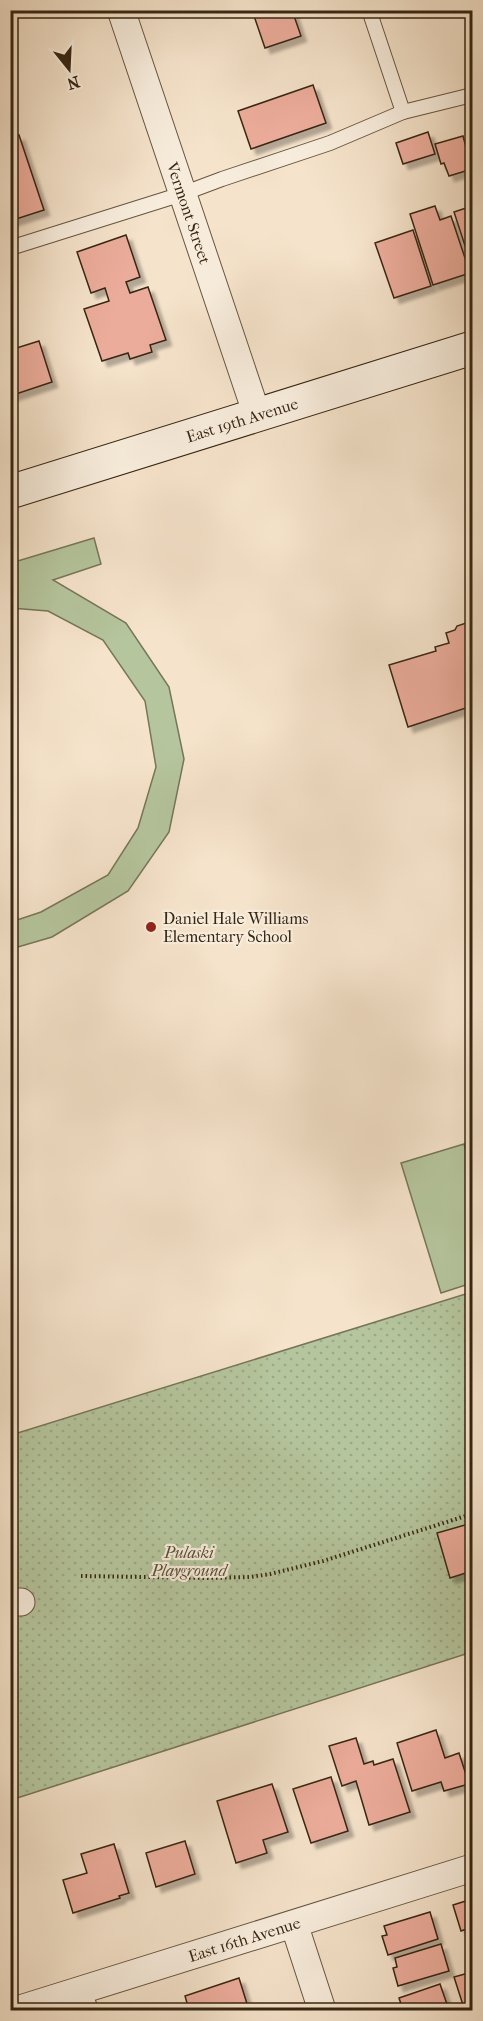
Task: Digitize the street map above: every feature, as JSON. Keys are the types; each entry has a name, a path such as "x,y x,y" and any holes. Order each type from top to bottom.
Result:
{"street":[{"name":"Vermont Street","path":"121,10 256,415"},
{"name":"East 19th Avenue","path":"10,492 472,348"},
{"name":"East 16th Avenue","path":"17,2010 87,2000 294,1924 472,1868"},
{"path":"294,1924 322,2010"}],"lane":[{"path":"369,10 403,112"},
{"path":"10,248 182,194 330,143 403,112 472,95"}],"path":[{"path":"81,1576 186,1579 270,1574 323,1561 472,1514"}],"green space":[{"path":"94,538 101,564 53,580 126,623 169,687 184,759 169,832 128,891 52,937 11,949 11,922 41,912 108,875 138,828 156,767 145,701 103,640 48,611 11,608 11,563"},
{"path":"464,1144 465,1148 472,1146 472,1283 441,1293 401,1163"},
{"name":"Pulaski Playground","path":"472,1292 472,1652 11,1800 11,1435"}],"building":[{"path":"252,10 292,10 301,36 265,48"},
{"path":"313,85 326,123 251,149 238,111"},
{"path":"428,132 435,154 403,164 396,143"},
{"path":"19,135 44,210 10,221 10,138"},
{"path":"463,136 472,169 449,176 444,163 441,164 435,144"},
{"path":"435,206 440,220 451,216 470,273 433,285 410,214"},
{"path":"472,206 472,264 471,264 454,212"},
{"path":"413,230 431,286 394,298 375,243"},
{"path":"126,235 140,277 126,282 130,293 148,287 166,340 150,345 152,352 130,359 128,353 102,361 84,309 109,301 105,288 91,293 77,252"},
{"path":"39,341 52,382 10,396 10,350"},
{"path":"472,621 472,706 408,727 389,665 436,651 435,647 449,643 446,633"},
{"path":"472,1523 472,1571 450,1578 437,1533"},
{"path":"436,1730 445,1758 459,1753 469,1784 444,1791 441,1782 412,1791 397,1743"},
{"path":"356,1738 364,1764 373,1761 374,1765 393,1759 410,1812 369,1825 356,1781 342,1786 329,1746"},
{"path":"331,1777 348,1831 311,1843 293,1789"},
{"path":"272,1784 288,1832 263,1840 267,1853 236,1863 217,1801"},
{"path":"185,1841 195,1874 156,1887 146,1853"},
{"path":"114,1844 129,1893 73,1913 63,1880 87,1873 81,1854"},
{"path":"472,1899 472,1927 461,1931 453,1905"},
{"path":"430,1912 438,1939 388,1955 382,1936 387,1935 384,1926"},
{"path":"441,1944 449,1971 398,1986 393,1968 397,1967 395,1958"},
{"path":"472,1972 472,2002 463,2005 454,1977"},
{"path":"239,1978 248,2007 238,2010 189,2010 185,1996"},
{"path":"440,1984 449,2010 403,2010 399,1998"}],"place":[{"name":"Daniel Hale Williams Elementary School","path":"151,927"}]}
